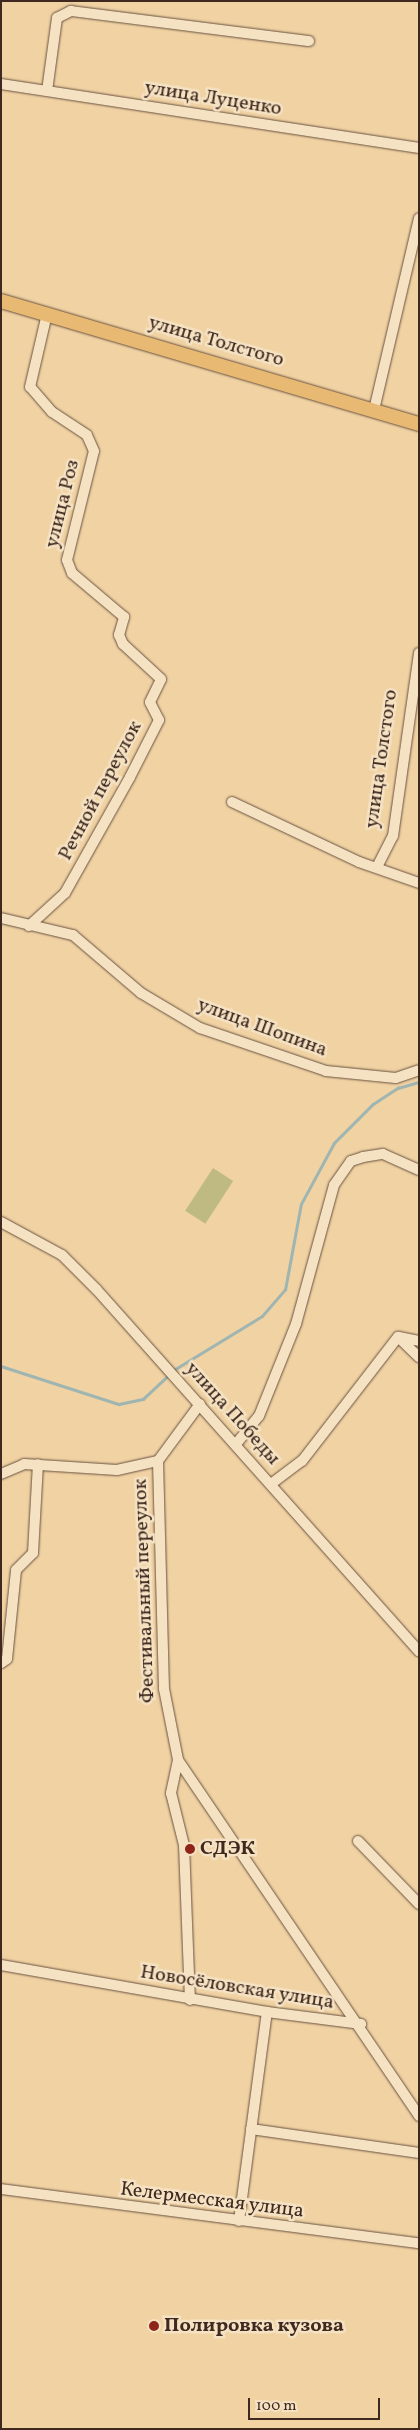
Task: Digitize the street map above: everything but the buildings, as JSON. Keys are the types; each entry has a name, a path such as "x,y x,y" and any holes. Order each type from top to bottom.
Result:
{"main road":[{"name":"улица Толстого","path":"1,301 419,424"}],"street":[{"path":"47,91 57,18 71,11 309,41"},
{"name":"улица Луценко","path":"1,84 419,148"},
{"path":"374,410 419,218"},
{"name":"улица Роз","path":"47,314 30,388 52,412 87,435 94,451 67,560 72,573 124,617"},
{"name":"Речной переулок","path":"29,926 65,893 159,720 150,702 161,679 123,644 119,635 124,617"},
{"name":"улица Толстого","path":"377,867 393,836 419,653"},
{"path":"232,802 377,867 419,883"},
{"name":"улица Шопина","path":"1,918 73,935 140,993 200,1028 326,1071 396,1078 419,1070"},
{"path":"236,1444 260,1416 296,1324 331,1193 351,1161 383,1154 419,1170"},
{"name":"улица Победы","path":"1,1222 62,1255 181,1382 419,1652"},
{"path":"398,1337 419,1341"},
{"path":"398,1337 419,1357"},
{"path":"271,1484 302,1461 398,1337"},
{"name":"Фестивальный переулок","path":"190,2000 184,1845 171,1793 178,1760 164,1689 158,1461 200,1404"},
{"path":"1,1474 24,1464 117,1470 158,1461"},
{"path":"1,1663 7,1659 16,1570 33,1553 38,1464"},
{"name":"Фестивальный переулок","path":"178,1760 361,2024"},
{"path":"358,1841 419,1904"},
{"name":"Новосёловская улица","path":"1,1965 190,2000 361,2024 419,2116"},
{"path":"239,2222 267,2012"},
{"path":"251,2129 419,2153"},
{"name":"Келермесская улица","path":"1,2189 239,2222 419,2243"}],"shaded area":[{"path":"213,1168 233,1181 205,1224 185,1211"}],"waterway":[{"path":"172,1371 262,1316 285,1290 301,1204 334,1143 373,1104 398,1088 419,1082"},
{"path":"1,1366 119,1404 143,1399 169,1375"}],"place":[{"name":"СДЭК","path":"190,1849"},
{"name":"Полировка кузова","path":"154,2326"}]}
